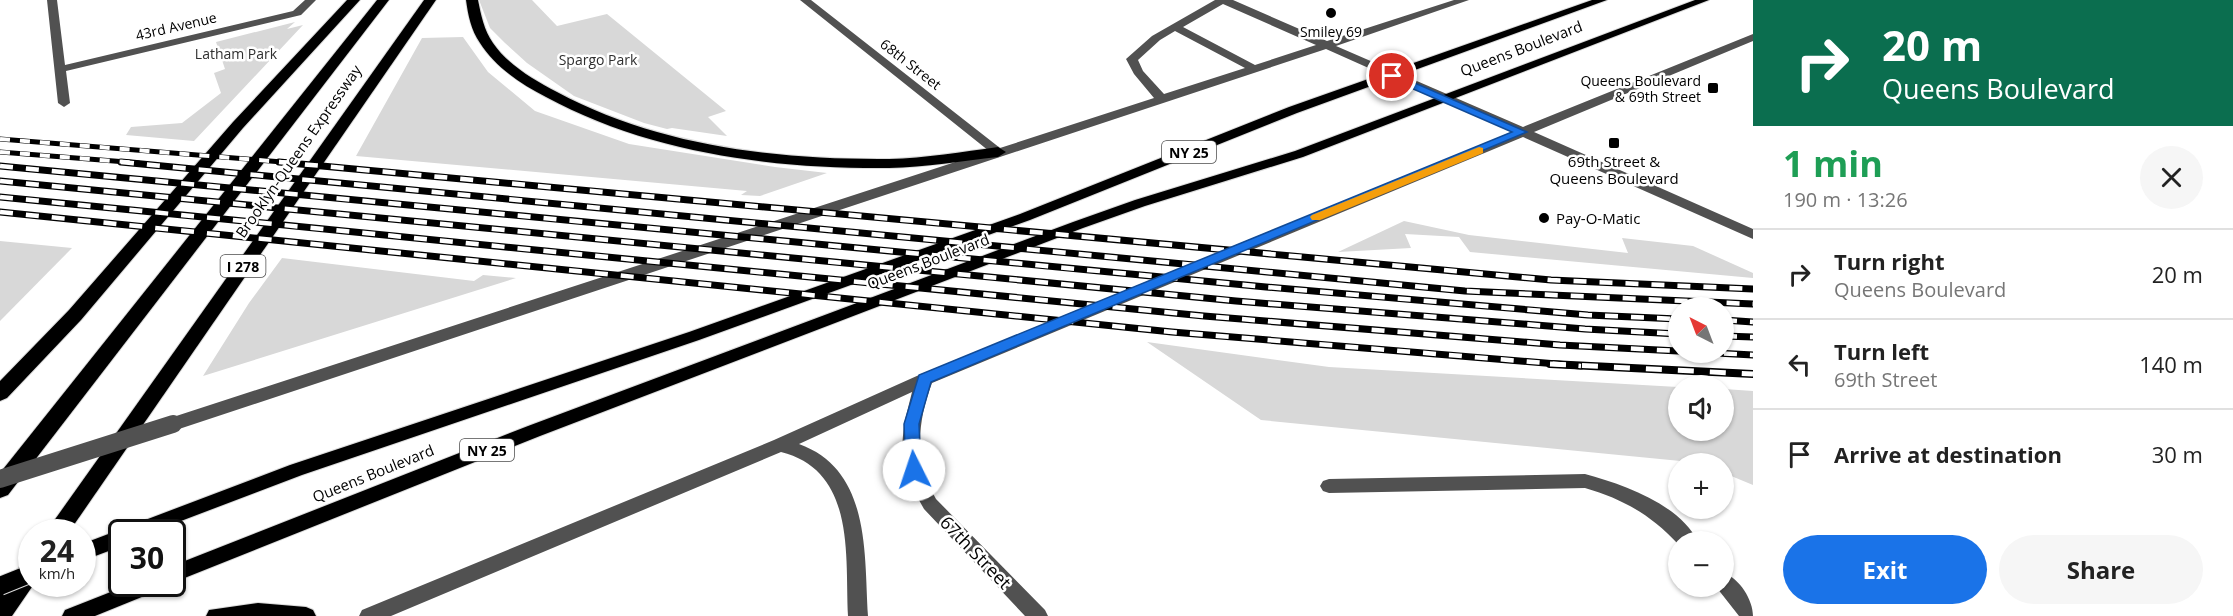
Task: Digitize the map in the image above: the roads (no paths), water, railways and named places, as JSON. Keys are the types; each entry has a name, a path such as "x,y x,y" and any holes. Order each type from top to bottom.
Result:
{"highway":[{"path":"0,393 75,315 238,125 354,0"},
{"name":"Brooklyn-Queens Expressway","path":"0,489 383,0"},
{"name":"Brooklyn-Queens Expressway","path":"66,519 430,0"},
{"path":"472,0 477,30 485,43 511,68 554,97 598,117 641,132 700,147 746,154 851,162 907,162 998,152"},
{"path":"0,614 18,590"}],"main road":[{"name":"Queens Boulevard","path":"166,519 296,470 694,336 1025,217 1293,110 1602,0"},
{"name":"Queens Boulevard","path":"186,569 534,431 1078,225 1299,153 1704,0"},
{"path":"0,586 18,578"},
{"path":"72,616 120,597"},
{"path":"216,616 258,612 306,616"}],"street":[{"path":"52,0 64,103"},
{"name":"43rd Avenue","path":"61,69 297,13 311,0"},
{"name":"68th Street","path":"806,0 998,152"},
{"path":"1161,98 1138,72 1132,59 1155,38 1223,0 1753,234"},
{"path":"0,479 1464,0"},
{"path":"1175,27 1253,68"},
{"path":"369,616 780,445 925,379 1753,37"},
{"name":"67th Street","path":"925,379 912,424 914,470 920,485 930,504 1038,616"},
{"path":"780,445 809,454 837,481 845,495 849,513 858,616"},
{"path":"1329,486 1585,481 1625,492 1648,504 1667,518 1679,531"},
{"path":"1734,595 1751,616"}],"railway":[{"path":"0,139 295,163"},
{"path":"0,152 139,163"},
{"path":"121,162 1465,291 1753,304"},
{"path":"279,162 1551,280 1753,289"},
{"path":"0,166 1266,287 1588,315 1668,319"},
{"path":"0,181 1236,301 1668,333"},
{"path":"0,197 1204,316 1560,345 1668,350"},
{"path":"0,212 1172,332 1567,365"},
{"path":"1734,321 1753,322"},
{"path":"1734,336 1753,337"},
{"path":"1734,354 1753,355"},
{"path":"1550,364 1567,365"},
{"path":"1567,365 1753,374"},
{"path":"1567,365 1581,366"}],"place":[{"name":"Smiley 69","path":"1331,13"},
{"name":"Queens Boulevard & 69th Street","path":"1713,88"},
{"name":"69th Street & Queens Boulevard","path":"1614,143"},
{"name":"Pay-O-Matic","path":"1544,218"}],"park label":[{"name":"Latham Park","path":"236,53"},
{"name":"Spargo Park","path":"598,59"}]}
